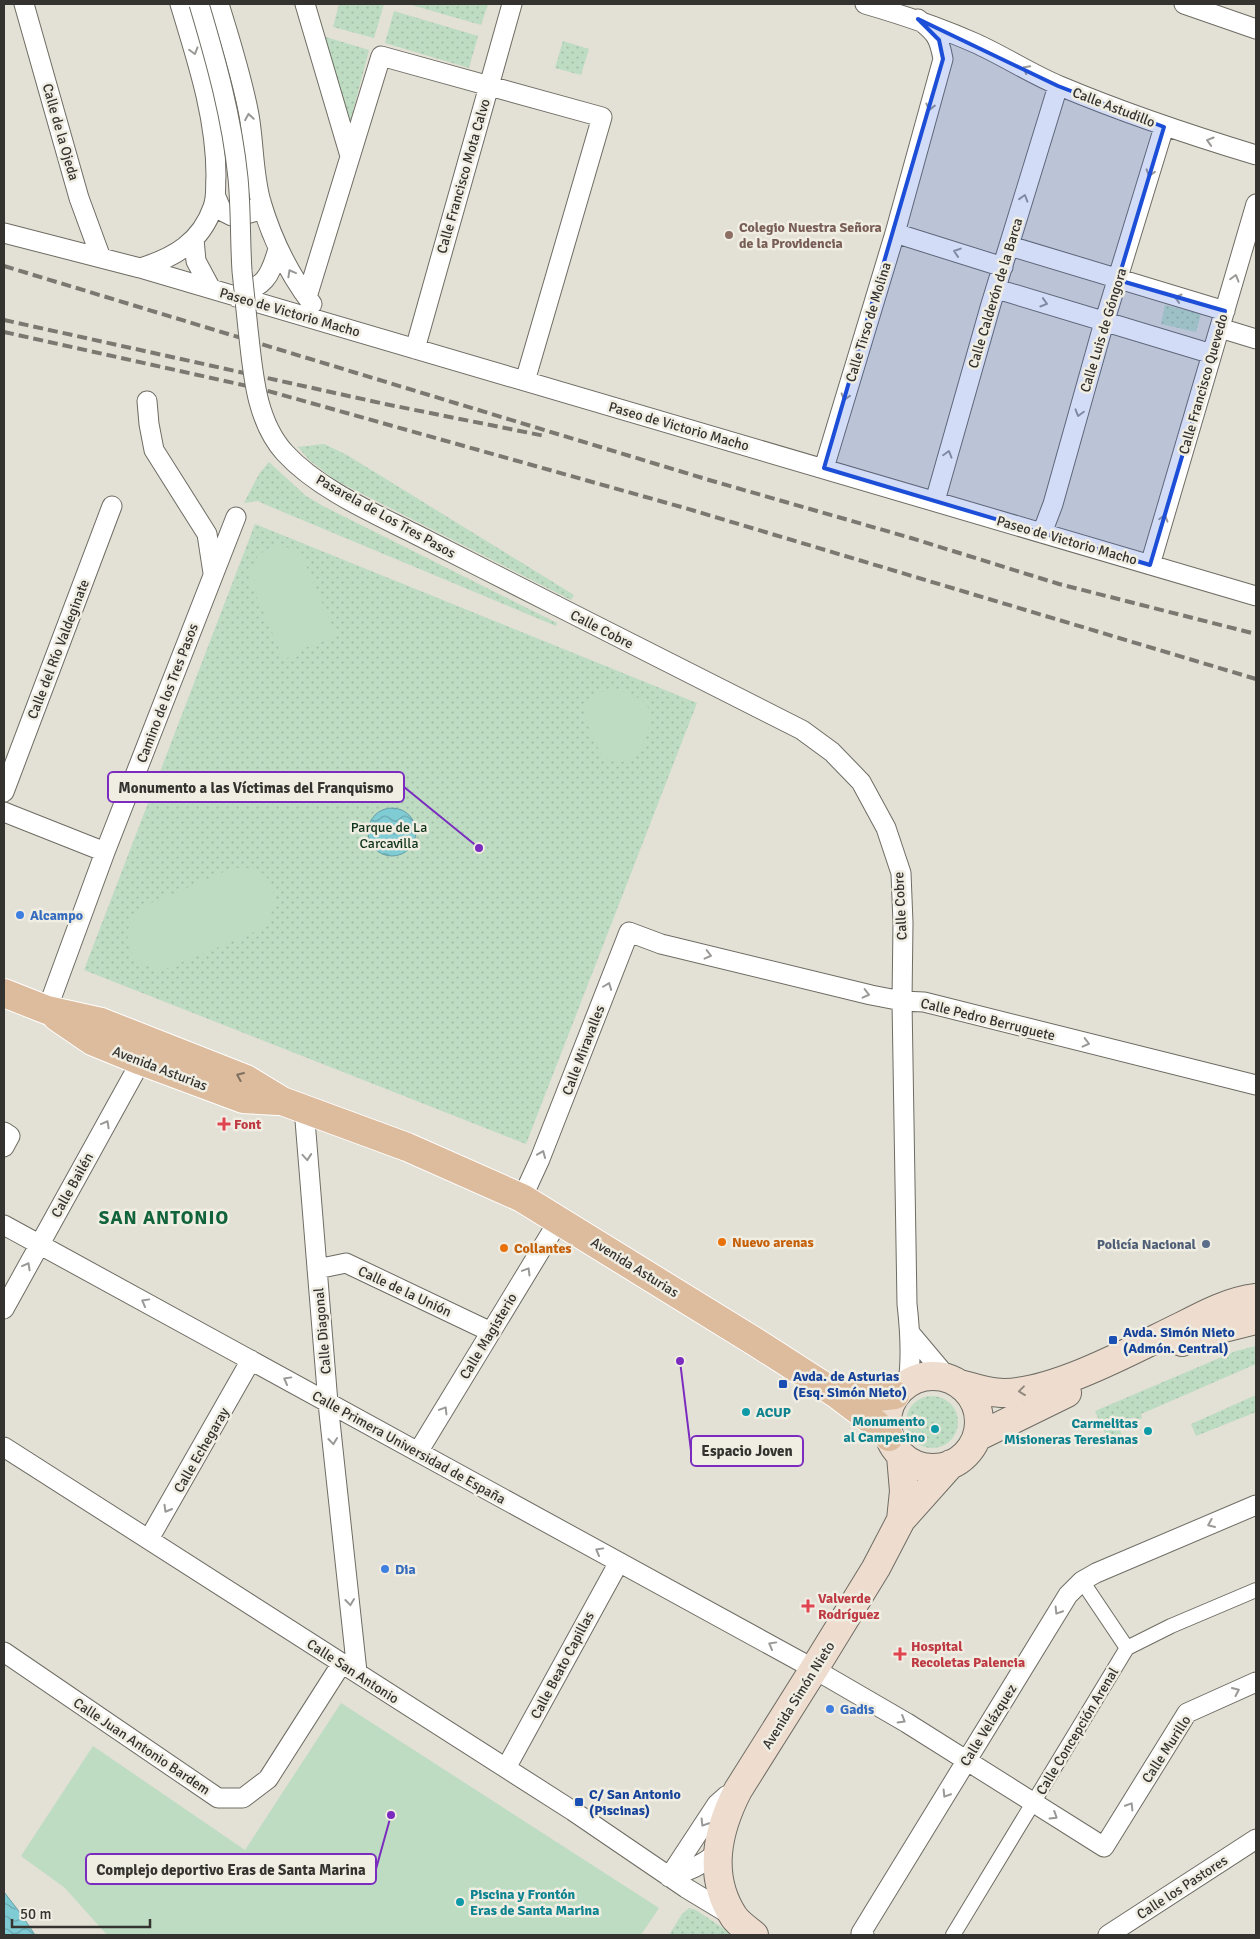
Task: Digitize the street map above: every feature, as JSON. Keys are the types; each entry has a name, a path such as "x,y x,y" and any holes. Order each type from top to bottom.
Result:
{"main road":[{"name":"Avenida Asturias","path":"4,993 47,1010 107,1024 246,1079 293,1105 407,1147 522,1198 757,1343 838,1396 876,1424 895,1447"},
{"name":"Avenida Asturias","path":"47,1010 92,1041 141,1061 243,1098 293,1105"},
{"path":"838,1396 868,1398 901,1389 920,1377 934,1375 983,1391 1004,1393 1036,1389 1089,1369 1211,1311 1256,1298"},
{"path":"976,1437 1023,1413 1150,1355 1208,1332 1256,1320"},
{"path":"901,1389 889,1405 886,1416 895,1447 912,1464 925,1468 938,1468 951,1464 966,1453 976,1437 979,1422 977,1408 970,1394 953,1381"},
{"name":"Avenida Simón Nieto","path":"895,1447 904,1483 902,1520"},
{"name":"Avenida Simón Nieto","path":"744,1927 724,1897 716,1868 717,1853 728,1811 738,1790 876,1568 902,1520 951,1464"}],"street":[{"name":"Calle de la Ojeda","path":"24,4 79,198 101,258"},
{"path":"140,268 163,261 194,239 213,209 216,197 216,156 213,134 201,73 180,4"},
{"name":"Pasarela de Los Tres Pasos","path":"199,4 220,73 230,122 238,178 242,272 251,356 257,398 268,426 284,452 305,472 330,488 381,517 555,605"},
{"path":"219,4 242,82 249,116 261,201 278,249 298,285 317,311 332,324"},
{"path":"305,4 350,156"},
{"name":"Calle Francisco Mota Calvo","path":"415,349 512,4"},
{"name":"Calle Astudillo","path":"865,4 918,19 977,44 1058,86 1164,127 1256,155"},
{"path":"1196,6 1256,29"},
{"name":"Calle Tirso de Molina","path":"824,468 895,233 942,59 939,40 933,31 918,19"},
{"path":"942,59 960,48 977,44"},
{"path":"307,297 381,56 602,117 525,381"},
{"name":"Calle Calderón de la Barca","path":"935,501 1058,86"},
{"name":"Calle Luis de Góngora","path":"1042,533 1053,504 1164,127"},
{"path":"216,197 222,211 232,216 253,212 261,201"},
{"name":"Calle Francisco Quevedo","path":"1150,565 1256,204"},
{"name":"Paseo de Victorio Macho","path":"4,233 140,268 1256,596"},
{"path":"895,233 1004,266"},
{"path":"194,239 196,261 212,289"},
{"path":"1010,246 1118,280 1222,320 1256,339"},
{"path":"236,297 259,286 272,270 278,249"},
{"path":"997,289 1212,354"},
{"name":"Camino de los Tres Pasos","path":"147,401 154,450 207,534 213,574"},
{"name":"Calle del Río Valdeginate","path":"4,792 112,506"},
{"name":"Camino de los Tres Pasos","path":"47,1010 105,852 236,517"},
{"name":"Calle Cobre","path":"555,605 802,730 832,752 861,782 886,828 901,873 903,923 902,1001 907,1304 910,1333 910,1367 901,1389"},
{"path":"4,812 105,852"},
{"name":"Calle Miravalles","path":"522,1198 540,1159 629,932 661,944"},
{"name":"Calle Pedro Berruguete","path":"661,944 871,995 902,1001 924,1002 1256,1085"},
{"name":"Calle Bailén","path":"4,1309 141,1061"},
{"name":"Calle Diagonal","path":"293,1105 317,1269 350,1667"},
{"path":"4,1132 10,1136 4,1147"},
{"name":"Calle Magisterio","path":"418,1452 559,1220"},
{"name":"Calle Primera Universidad de España","path":"4,1225 814,1669 1104,1847"},
{"name":"Calle de la Unión","path":"317,1269 346,1263 491,1332"},
{"path":"910,1333 953,1381"},
{"name":"Calle Echegaray","path":"149,1540 251,1360"},
{"name":"Calle San Antonio","path":"4,1447 506,1768 744,1927"},
{"name":"Calle Velázquez","path":"863,1934 1068,1595 1082,1581 1096,1573 1256,1505"},
{"name":"Calle Beato Capillas","path":"506,1768 619,1562"},
{"path":"1082,1581 1127,1648 1171,1626 1256,1590"},
{"name":"Calle Concepción Arenal","path":"953,1935 1127,1648"},
{"name":"Calle Juan Antonio Bardem","path":"4,1652 218,1798 243,1798 268,1779 350,1667"},
{"name":"Calle Murillo","path":"1104,1847 1187,1713 1256,1682"},
{"name":"Avenida Simón Nieto","path":"669,1876 717,1804 726,1796 738,1790"},
{"name":"Calle los Pastores","path":"1108,1935 1256,1839"},
{"path":"669,1876 692,1870 717,1853"}],"highlighted area":[{"path":"918,19 1058,86 1164,127 1118,280 1225,311 1150,565 824,468 943,59 939,40"}],"green space":[{"path":"339,4 384,4 374,38 333,27"},
{"path":"408,4 488,4 481,25"},
{"path":"394,11 478,36 469,68 385,43"},
{"path":"319,35 369,50 348,130"},
{"path":"563,41 589,49 581,75 555,68"},
{"path":"1165,305 1201,314 1196,332 1161,324"},
{"path":"324,444 347,455 574,595 571,600 335,480 309,460 298,447"},
{"path":"269,462 306,496 323,506 557,623 556,626 258,501 244,503 259,474"},
{"name":"Parque de La Carcavilla","path":"255,524 697,703 526,1144 84,970"},
{"path":"274,546 286,547 302,556 337,637 307,647 284,660 250,581 252,566 259,555"},
{"path":"615,689 640,699 649,709 650,716 649,725 639,754 623,762 608,759 599,750 588,726 585,710 586,704 591,697"},
{"path":"233,868 257,870 264,874 272,887 274,903 272,911 259,930 168,968 154,969 134,957 130,949 128,931 136,913 144,906"},
{"path":"1256,1346 1256,1364 1141,1414 1142,1418 1136,1421 1134,1417 1117,1424 1123,1437 1109,1443 1095,1411 1236,1351"},
{"path":"1256,1395 1256,1412 1196,1436 1191,1424"},
{"path":"927,1396 937,1396 947,1400 954,1407 958,1422 954,1437 947,1444 937,1448 927,1448 917,1444 910,1437 906,1427 906,1417 910,1407 917,1400"},
{"path":"341,1703 659,1908 641,1935 107,1935 65,1888 21,1856 93,1746 245,1850"},
{"path":"689,1908 696,1910 733,1935 669,1935 682,1914"}],"water":[{"path":"387,808 397,808 406,812 412,818 415,823 415,841 406,852 397,856 387,856 378,852 372,846 368,837 368,827 372,818 378,812"},
{"path":"4,1892 21,1914 35,1935 4,1935"}],"railway":[{"path":"4,266 1059,584 1256,634"},
{"path":"4,320 385,404 545,436"},
{"path":"4,332 261,389 685,508 1256,679"}],"place":[{"name":"Colegio Nuestra Señora de la Providencia","path":"729,235"},
{"name":"Monumento a las Víctimas del Franquismo","path":"479,848"},
{"name":"Alcampo","path":"20,915"},
{"name":"Font","path":"224,1124"},
{"name":"Nuevo arenas","path":"722,1242"},
{"name":"Policía Nacional","path":"1206,1244"},
{"name":"Collantes","path":"504,1248"},
{"name":"Avda. Simón Nieto (Admón. Central)","path":"1113,1340"},
{"name":"Espacio Joven","path":"680,1361"},
{"name":"Avda. de Asturias (Esq. Simón Nieto)","path":"783,1384"},
{"name":"ACUP","path":"746,1412"},
{"name":"Monumento al Campesino","path":"935,1429"},
{"name":"Carmelitas Misioneras Teresianas","path":"1148,1431"},
{"name":"Dia","path":"385,1569"},
{"name":"Valverde Rodríguez","path":"808,1606"},
{"name":"Hospital Recoletas Palencia","path":"900,1654"},
{"name":"Gadis","path":"830,1709"},
{"name":"C/ San Antonio (Piscinas)","path":"579,1802"},
{"name":"Complejo deportivo Eras de Santa Marina","path":"391,1815"},
{"name":"Piscina y Frontón Eras de Santa Marina","path":"460,1902"}],"district":[{"name":"SAN ANTONIO","path":"164,1217"}]}
